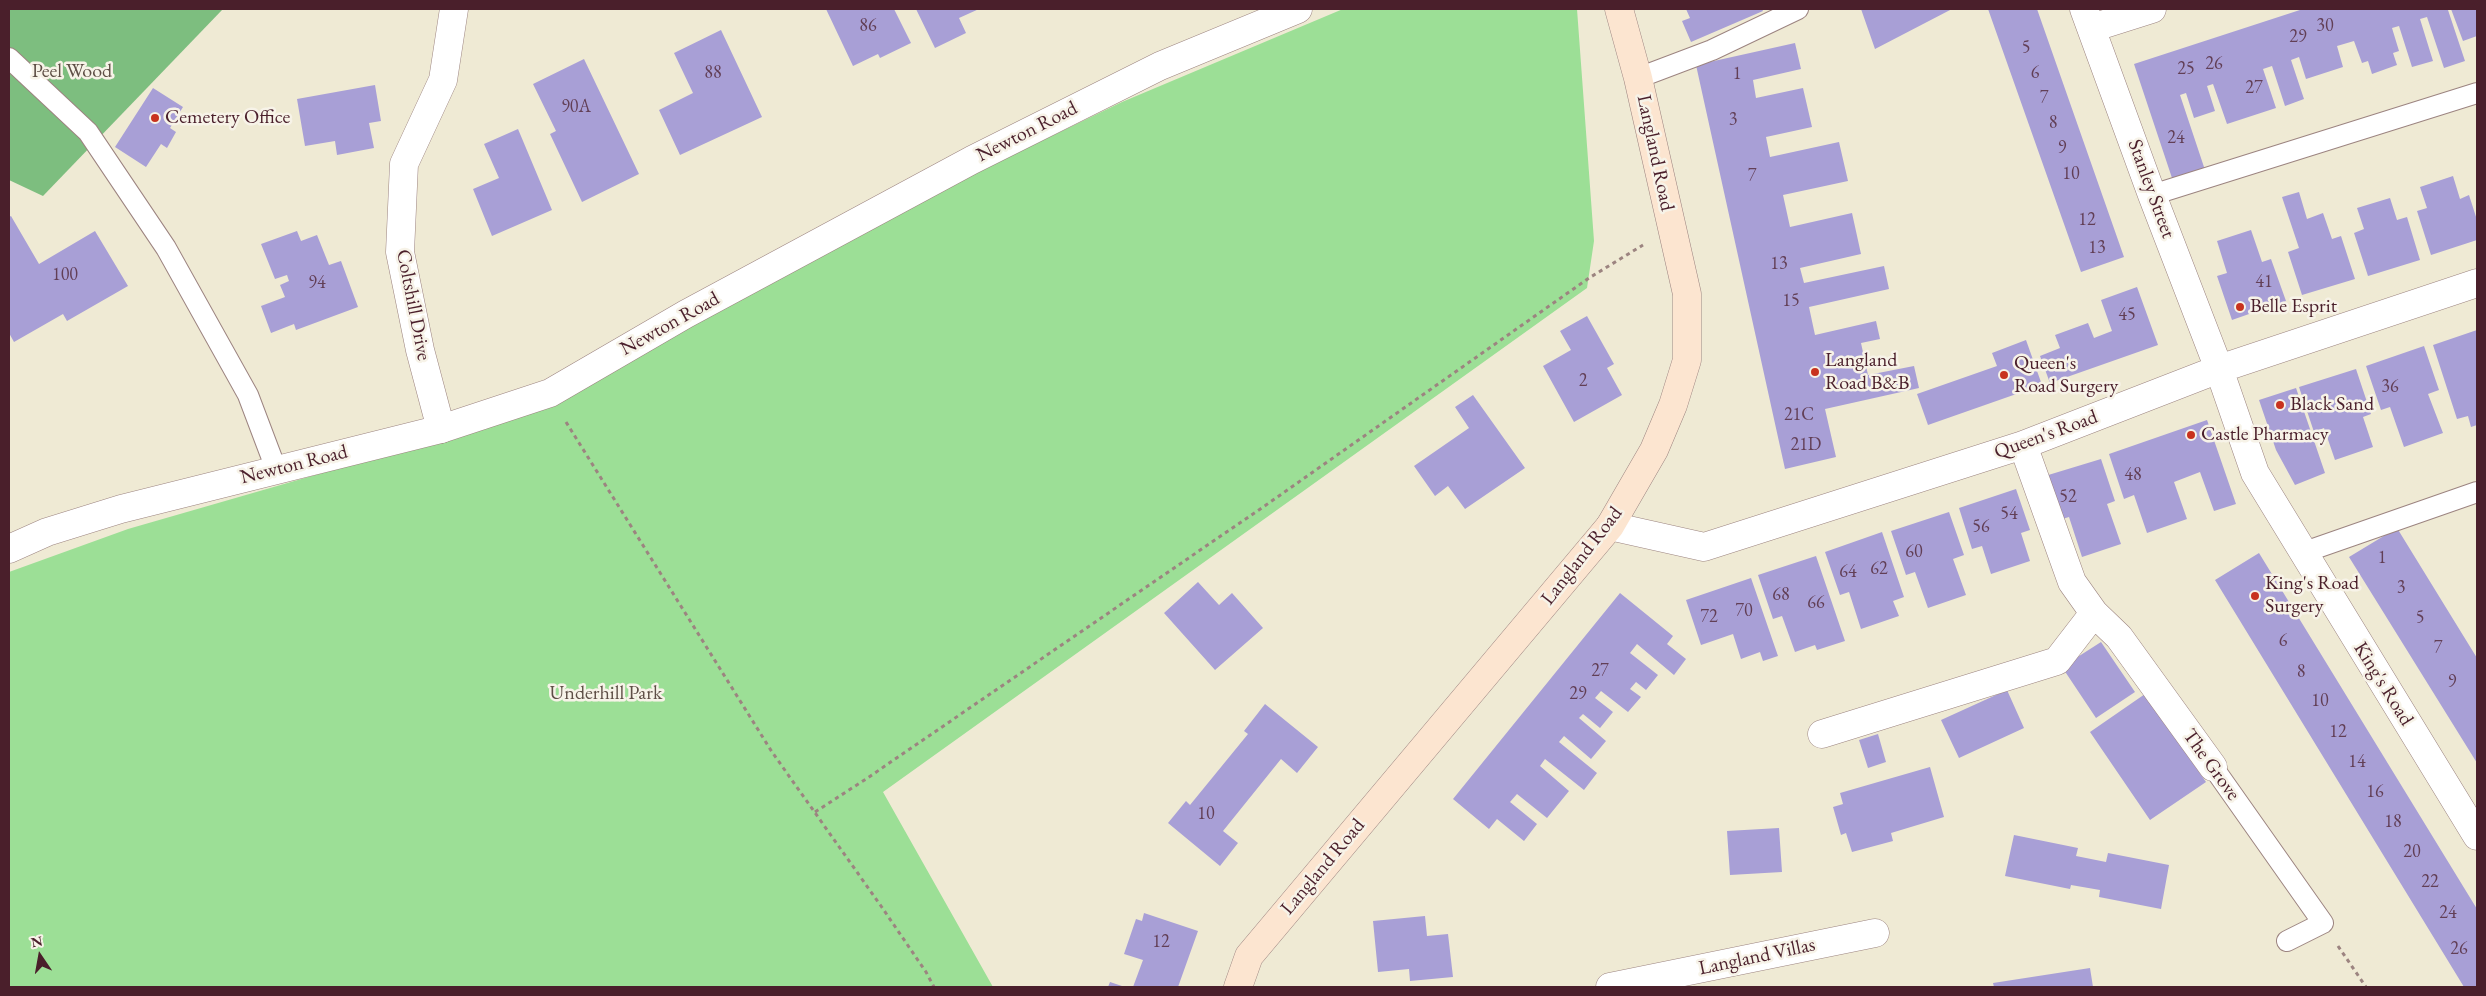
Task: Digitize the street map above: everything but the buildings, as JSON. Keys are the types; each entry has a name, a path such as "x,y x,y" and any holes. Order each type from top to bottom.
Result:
{"main road":[{"name":"Langland Road","path":"1238,987 1249,956 1610,526 1654,450 1673,405 1687,360 1687,294 1638,78 1619,9"}],"street":[{"name":"Coltshill Drive","path":"441,429 420,350 400,252 404,164 443,80 454,9"},
{"name":"Newton Road","path":"9,549 47,532 121,508 441,429 550,393 686,314 972,160 1160,66 1298,9"},
{"path":"2088,18 2152,9"},
{"name":"Stanley Street","path":"2088,18 2152,195 2219,368"},
{"name":"Queen's Road","path":"1610,526 1704,547 2023,445 2219,368 2477,283"},
{"name":"King's Road","path":"2219,368 2255,473 2302,553 2477,836"},
{"name":"The Grove","path":"2023,445 2072,582 2094,612 2119,636 2213,767"},
{"path":"1822,734 2058,661 2094,612"},
{"name":"Langland Villas","path":"1610,987 1875,933"}],"lane":[{"path":"1638,78 1712,50 1798,9"},
{"path":"9,58 88,132 166,248 248,395 276,469"},
{"path":"2152,195 2477,93"},
{"path":"2302,553 2477,492"},
{"name":"The Grove","path":"2213,767 2323,923"},
{"path":"2287,942 2323,923"}],"path":[{"path":"815,812 1241,522 1589,278 1671,228"},
{"path":"550,393 567,424 772,752 926,972 934,987"},
{"path":"2323,923 2366,987"}],"green space":[{"name":"Peel Wood","path":"9,9 223,9 43,196 9,180"},
{"name":"Underhill Park","path":"1343,9 1577,9 1594,241 1587,288 883,792 993,987 9,987 9,572 128,529 447,437 688,328 973,174 1122,102"}],"place":[{"name":"Cemetery Office","path":"155,118"},
{"name":"Belle Esprit","path":"2240,307"},
{"name":"Langland Road B&B","path":"1815,372"},
{"name":"Queen's Road Surgery","path":"2004,375"},
{"name":"Black Sand","path":"2280,405"},
{"name":"Castle Pharmacy","path":"2191,435"},
{"name":"King's Road Surgery","path":"2255,596"}]}
